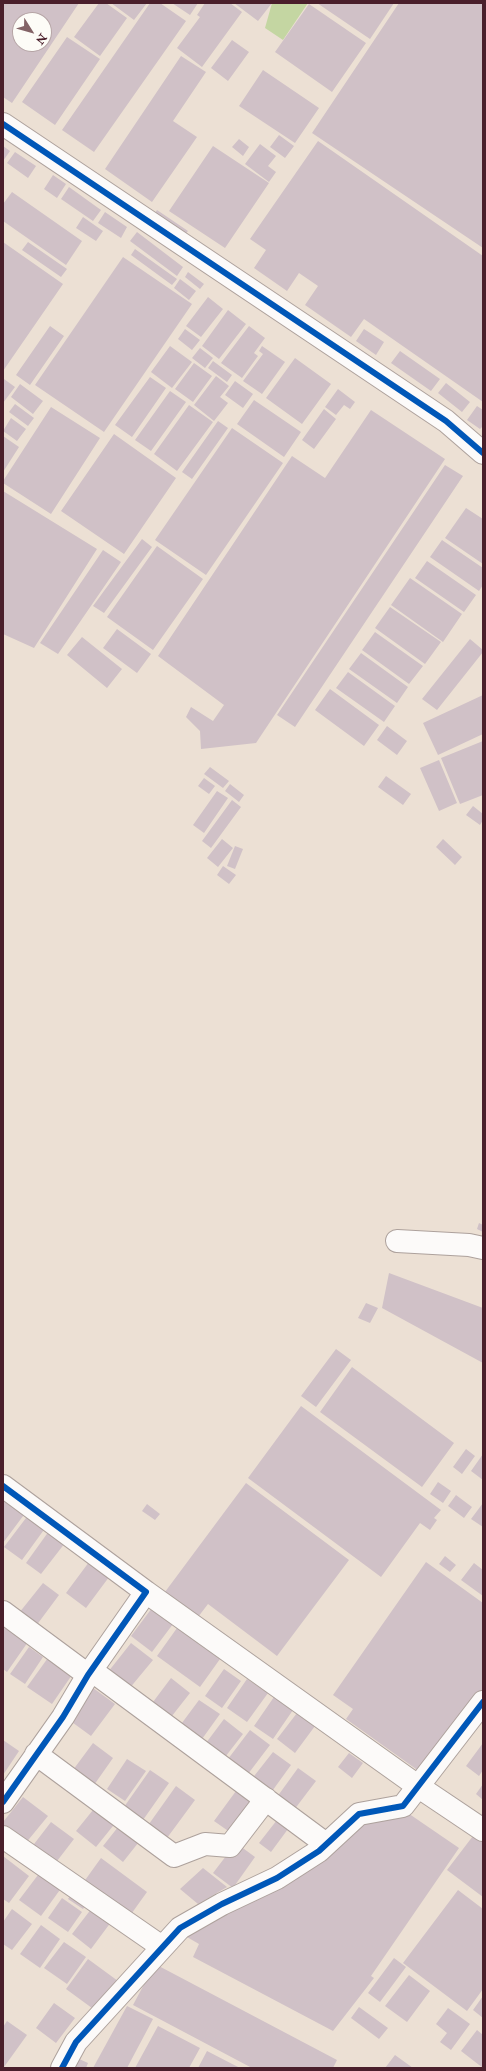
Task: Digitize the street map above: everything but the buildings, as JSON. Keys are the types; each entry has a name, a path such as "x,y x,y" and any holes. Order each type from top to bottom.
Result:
{"street":[{"path":"3,124 446,421 483,454"},
{"path":"396,1241 469,1245 483,1248"},
{"path":"3,1486 146,1592 419,1787 483,1830"},
{"path":"3,1802 63,1717 90,1672 146,1592"},
{"path":"3,1612 90,1672 326,1844"},
{"path":"62,2068 76,2042 180,1928 222,1904 277,1878 326,1844 359,1814 403,1806 483,1702"},
{"path":"36,1754 174,1856 205,1844 230,1846 266,1799"},
{"path":"3,1837 162,1947"}],"green space":[{"path":"272,3 308,3 283,40 265,28"}],"cycle path":[{"path":"3,124 446,421 483,453"},
{"path":"3,1486 146,1592 88,1675 63,1717 3,1802"},
{"path":"62,2068 76,2042 180,1928 222,1904 277,1878 319,1851 359,1814 403,1806 483,1702"}]}
